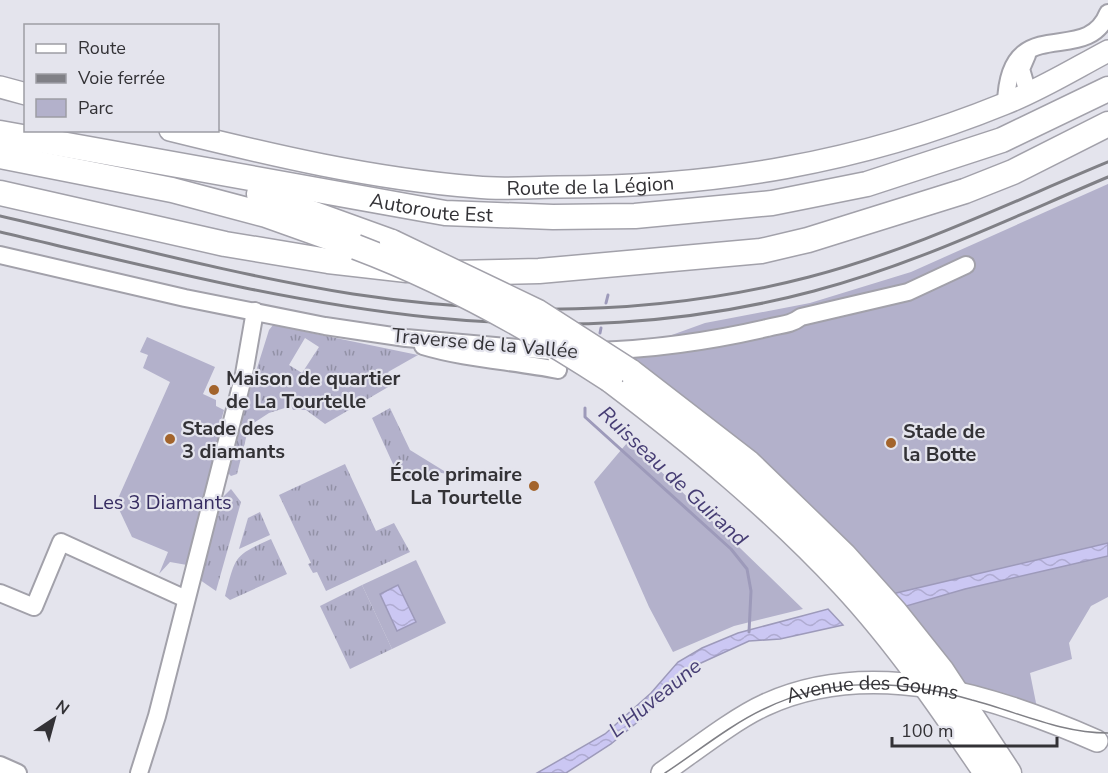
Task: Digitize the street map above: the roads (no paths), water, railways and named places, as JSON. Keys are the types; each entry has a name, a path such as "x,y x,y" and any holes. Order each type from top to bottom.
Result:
{"highway":[{"path":"867,184 1025,119 1108,77"},
{"path":"867,184 1002,140 1108,89"},
{"path":"637,264 759,242 883,206 980,171 1108,109"},
{"path":"0,193 225,244 393,270 488,274 637,264 761,251 808,240 965,191 1013,172 1108,124"},
{"path":"0,134 220,183 290,203 392,242 538,312 620,376 791,531 844,585 917,681 943,710 986,773"},
{"name":"Autoroute Est","path":"0,134 445,213 553,218 635,216 772,203 867,184"},
{"path":"0,156 172,190 266,215 356,247 446,284 554,344 620,376 711,431 791,502 888,603 972,705 1009,773"}],"main road":[{"name":"Route de la Légion","path":"179,132 352,172 478,188 621,187 759,175 903,141 1006,104 1108,51"},
{"path":"0,87 24,93"},
{"name":"Avenue des Goums","path":"681,773 767,715 800,701 917,681"},
{"name":"Avenue des Goums","path":"662,773 762,706 795,693 832,683 917,681 972,705 1069,729 1103,742"}],"street":[{"path":"1006,104 1006,87 1018,57 1032,46 1088,35 1098,28 1108,13"},
{"path":"1028,93 1021,69 1032,46"},
{"name":"Traverse de la Vallée","path":"0,255 185,298 325,326 406,338 447,353 509,360 558,370 556,352 616,350 724,338 773,326 786,326 801,317 908,292 966,266"},
{"path":"139,773 157,716 244,374 255,311"},
{"path":"0,593 34,607 61,543 186,599"},
{"path":"0,765 18,773"}],"water":[{"path":"1108,543 1108,556 965,589 903,607 892,594"},
{"path":"398,585 416,622 397,631 380,594"},
{"name":"L'Huveaune","path":"828,609 843,625 780,639 749,641 701,663 683,675 640,720 611,744 566,773 537,773 605,734 651,693 678,662 702,648 738,633"}],"waterway":[{"name":"Ruisseau de Guirand","path":"606,303 608,295"},
{"name":"Ruisseau de Guirand","path":"600,333 601,328"},
{"name":"Ruisseau de Guirand","path":"585,408 585,417 731,549 747,569 751,591 749,632"}],"tram line":[{"path":"665,773 751,715 789,698 841,686 893,685 919,688 972,700 1056,726 1108,733"}],"railway":[{"path":"0,216 220,268 353,294 467,307 582,309 639,306 696,299 753,290 809,277 923,240 1108,162"},
{"path":"0,232 204,279 304,299 404,314 504,323 605,323 708,313 814,291 852,280 926,254 1108,177"}],"place":[{"name":"Maison de quartier de La Tourtelle","path":"214,390"},
{"name":"Stade des 3 diamants","path":"170,439"},
{"name":"Stade de la Botte","path":"891,443"},
{"name":"École primaire La Tourtelle","path":"534,486"}],"park label":[{"name":"Les 3 Diamants","path":"162,502"}]}
